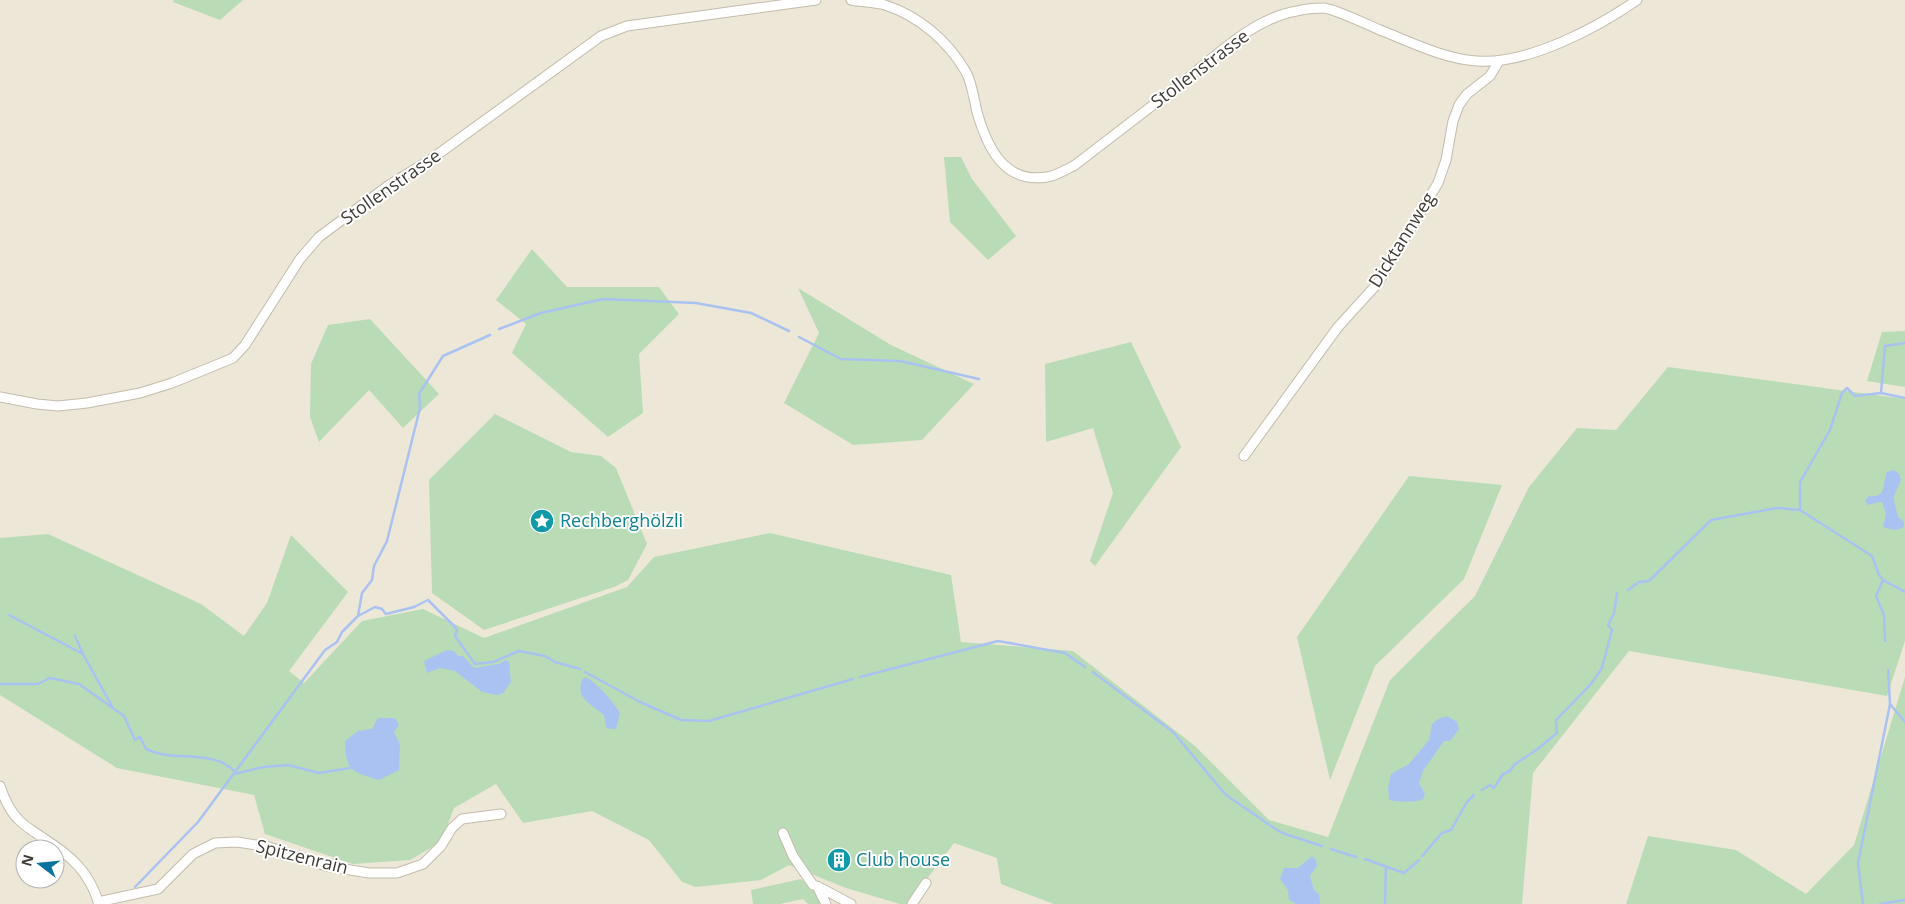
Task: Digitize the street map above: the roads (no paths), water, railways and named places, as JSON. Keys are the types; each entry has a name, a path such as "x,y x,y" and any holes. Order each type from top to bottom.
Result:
{"street":[{"name":"Stollenstrasse","path":"0,397 58,406 86,403 140,393 233,358 245,345 300,260 319,237 390,185 430,160 601,36 626,26 816,0"},
{"name":"Stollenstrasse","path":"851,0 884,2 926,25 951,50 966,73 989,146 1002,165 1024,176 1048,177 1075,165 1235,41 1270,18 1297,11 1325,8 1446,55 1477,62 1499,61 1537,52 1617,13 1638,0"},
{"name":"Dicktannweg","path":"1244,456 1338,327 1378,282 1438,183 1446,160 1453,121 1459,105 1467,94 1490,76 1499,61"},
{"path":"0,786 17,818 25,826 69,856 83,870 93,888 98,903"},
{"name":"Spitzenrain","path":"98,903 158,889 193,854 215,843 237,842 269,846 326,866 368,873 397,873 423,864 441,846 452,828 462,819 501,814"},
{"path":"783,833 793,856 814,885 851,904"},
{"path":"912,904 926,883"},
{"path":"817,886 826,904"}],"water":[{"path":"1894,470 1899,474 1901,480 1894,500 1898,517 1904,522 1904,527 1894,530 1883,527 1886,514 1882,502 1868,505 1865,501 1869,496 1879,495 1883,489 1887,472"},
{"path":"447,650 454,651 458,656 463,656 474,668 499,664 506,660 509,662 511,682 503,693 497,695 482,692 455,671 440,668 427,673 424,661"},
{"path":"586,677 605,693 620,713 616,729 606,727 604,715 582,695 581,685 583,678"},
{"path":"1447,716 1457,722 1459,729 1450,741 1444,741 1423,771 1419,783 1425,794 1423,799 1406,802 1389,800 1388,788 1391,774 1409,764 1429,740 1432,724 1438,719"},
{"path":"378,718 395,718 399,725 394,732 400,744 399,770 379,780 352,769 347,759 345,741 358,731 372,729"},
{"path":"1312,856 1316,860 1317,866 1310,876 1314,890 1319,894 1320,904 1296,904 1289,900 1288,890 1280,879 1284,868 1298,868"}],"waterway":[{"path":"499,329 541,313 603,299 696,303 751,313 789,331"},
{"path":"358,616 362,593 372,580 374,566 387,541 420,408 419,394 443,356 490,335"},
{"path":"799,337 841,359 900,361 979,379"},
{"path":"1800,510 1800,482 1830,430 1842,393 1847,388 1855,396 1881,393 1885,346 1905,343"},
{"path":"1881,393 1905,398"},
{"path":"1628,590 1639,582 1649,581 1711,520 1777,508 1800,510 1872,556 1879,575 1883,580 1905,592"},
{"path":"1883,580 1876,596 1884,615 1885,641"},
{"path":"1482,790 1490,785 1494,788 1503,774 1510,771 1514,765 1557,733 1556,720 1591,684 1602,668 1612,630 1608,625 1614,613 1617,593"},
{"path":"135,887 198,822 325,650 337,642 342,632 358,616 375,607 382,609 386,614 414,607 428,600 457,630 455,636 475,664 493,662 519,651 545,656 555,662 580,669"},
{"path":"9,615 83,654"},
{"path":"75,636 113,708"},
{"path":"860,677 998,641 1065,653 1085,667"},
{"path":"1863,904 1858,863 1890,704 1888,670"},
{"path":"585,672 640,702 681,720 709,721 853,679"},
{"path":"1093,672 1173,732 1226,795 1264,821"},
{"path":"0,684 38,684 50,678 79,684 124,716 135,740 140,737 146,749 161,754 200,757 220,761 235,772"},
{"path":"1890,704 1905,722"},
{"path":"234,774 263,767 288,765 319,773 350,768"},
{"path":"1422,856 1442,833 1451,830 1467,802 1474,795"},
{"path":"1265,822 1282,833 1322,846"},
{"path":"1331,849 1356,857"},
{"path":"1365,859 1404,873 1419,860"},
{"path":"1385,904 1386,867"},
{"path":"1880,904 1905,900"}],"place":[{"name":"Rechberghölzli","path":"542,521"},
{"name":"Club house","path":"839,860"}]}
